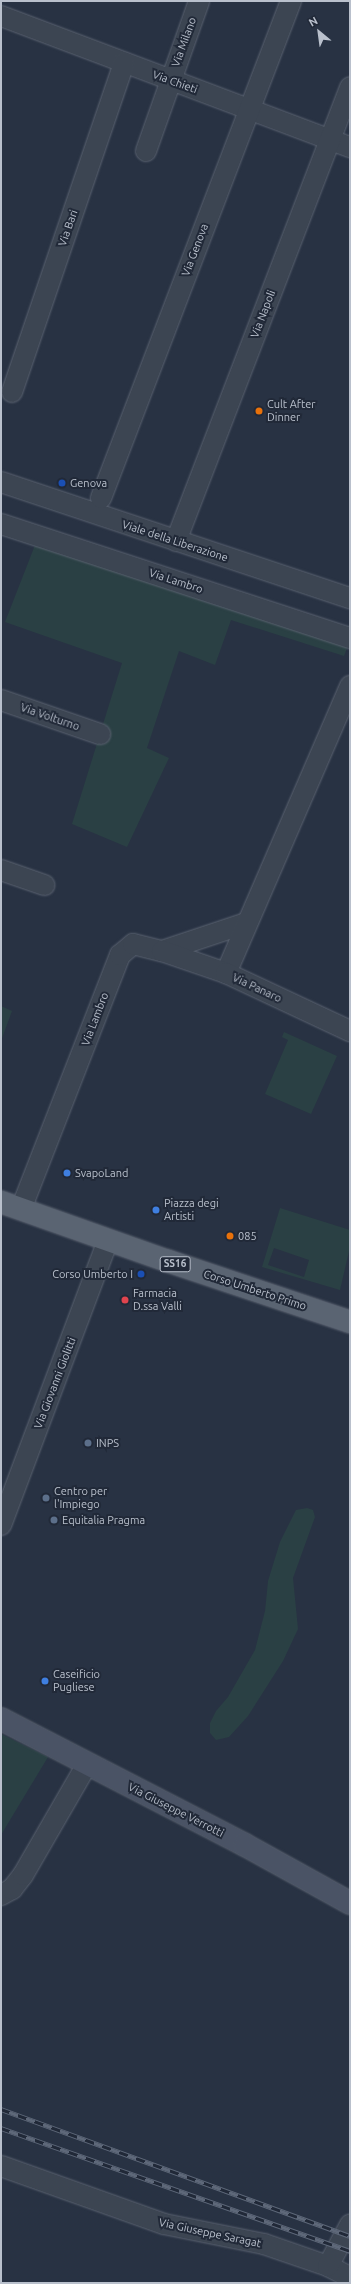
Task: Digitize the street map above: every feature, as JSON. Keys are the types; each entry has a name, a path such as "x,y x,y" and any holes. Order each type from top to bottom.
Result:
{"main road":[{"name":"Corso Umberto Primo","path":"1,1202 350,1322"}],"street":[{"name":"Via Milano","path":"146,152 170,79 199,1"},
{"name":"Via Genova","path":"101,498 291,1"},
{"name":"Via Chieti","path":"1,16 350,147"},
{"name":"Via Bari","path":"12,392 124,63"},
{"name":"Via Napoli","path":"176,541 350,87"},
{"name":"Viale della Liberazione","path":"1,482 350,598"},
{"name":"Via Lambro","path":"1,524 350,638"},
{"path":"226,973 246,923 350,686"},
{"name":"Via Volturno","path":"1,700 100,734"},
{"path":"1,870 44,886"},
{"path":"162,951 246,923"},
{"name":"Via Lambro","path":"21,1209 120,955 133,944 162,951"},
{"name":"Via Panaro","path":"162,951 226,973 350,1031"},
{"name":"Via Giovanni Giolitti","path":"1,1525 108,1240"},
{"name":"Via Giuseppe Verrotti","path":"1,1719 245,1845 350,1903"},
{"path":"1,1895 12,1889 23,1875 87,1764"},
{"name":"Via Giuseppe Saragat","path":"1,2166 164,2224 264,2244 328,2266 350,2277"},
{"path":"328,2266 350,2225"}],"green space":[{"path":"37,540 349,643 344,656 231,620 215,665 179,651 147,748 169,758 127,847 72,824 122,663 5,622"},
{"path":"1,1006 12,1011 1,1041"},
{"path":"284,1032 337,1056 311,1114 265,1094 288,1040 282,1037"},
{"path":"280,1208 350,1230 350,1247 340,1290 262,1267","holes":["274,1248 309,1260 304,1277 268,1265"]},
{"path":"307,1508 313,1510 315,1517 293,1578 298,1629 283,1661 248,1716 229,1737 216,1740 210,1733 210,1723 216,1711 228,1697 255,1650 265,1611 268,1581 280,1542 296,1510"},
{"path":"1,1734 48,1757 1,1835"}],"railway":[{"path":"1,2109 350,2236"},
{"path":"1,2128 350,2251"}],"place":[{"name":"Cult After Dinner","path":"259,411"},
{"name":"Genova","path":"62,483"},
{"name":"SvapoLand","path":"67,1173"},
{"name":"Piazza degi Artisti","path":"156,1210"},
{"name":"085","path":"230,1236"},
{"name":"Corso Umberto I","path":"141,1274"},
{"name":"Farmacia D.ssa Valli","path":"125,1300"},
{"name":"INPS","path":"88,1443"},
{"name":"Centro per l'Impiego","path":"46,1498"},
{"name":"Equitalia Pragma","path":"54,1520"},
{"name":"Caseificio Pugliese","path":"45,1681"}]}
